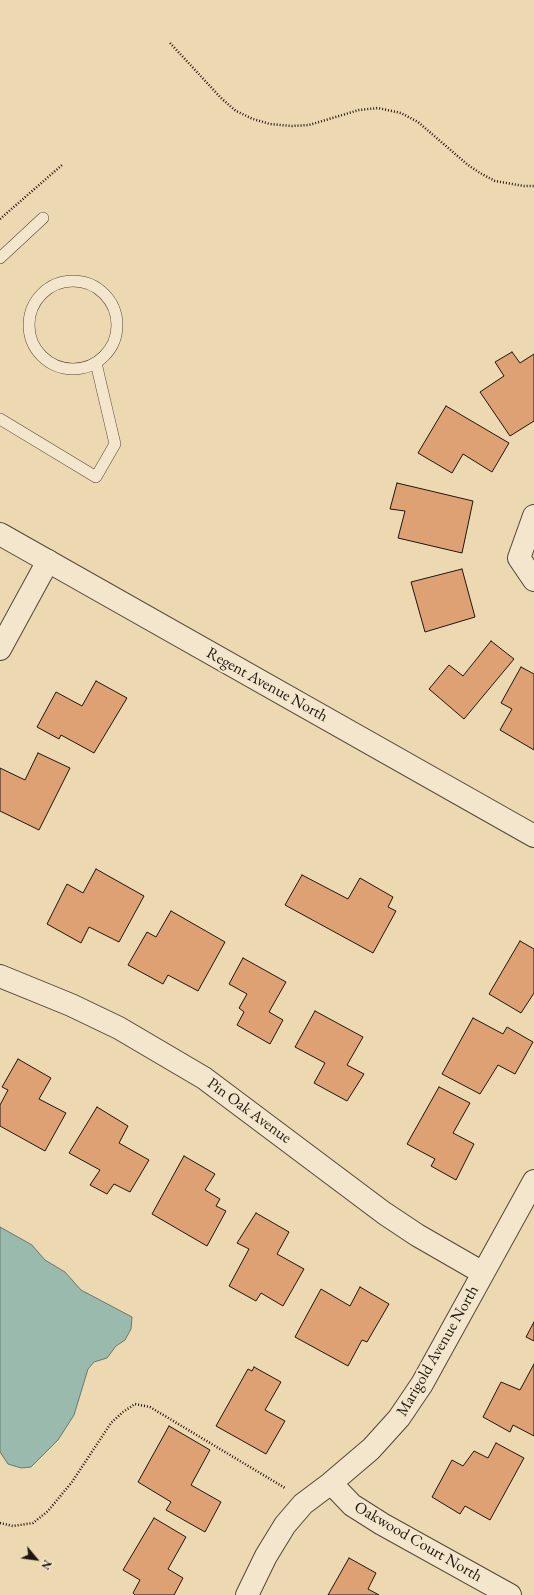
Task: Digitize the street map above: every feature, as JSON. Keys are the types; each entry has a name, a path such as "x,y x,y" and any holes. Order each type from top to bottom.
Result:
{"street":[{"path":"534,516 519,558 534,580"},
{"name":"Regent Avenue North","path":"0,534 534,836"},
{"path":"0,649 48,561"},
{"name":"Pin Oak Avenue","path":"0,976 71,1005 119,1028 204,1078 384,1212 417,1235 483,1273"},
{"name":"Marigold Avenue North","path":"247,1595 266,1556 285,1525 303,1504 331,1483 371,1449 399,1418 422,1384 534,1181"},
{"name":"Oakwood Court North","path":"331,1483 352,1505 382,1524 510,1595"}],"lane":[{"path":"0,258 43,218"},
{"path":"70,281 86,282 99,289 110,300 116,314 118,328 114,342 107,354 96,363 83,368 69,369 56,366 44,359 35,348 30,335 29,320 34,305 43,293 56,284 70,281"},
{"path":"0,419 96,477 115,444 96,363"}],"path":[{"path":"170,43 222,99 236,111 253,119 270,124 292,126 309,124 359,110 378,108 401,113 418,122 468,165 480,173 495,181 524,186 534,186"},
{"path":"0,219 62,165"},
{"path":"0,1524 13,1526 32,1523 48,1511 72,1482 111,1423 135,1404 150,1407 288,1489 303,1504"}],"shaded area":[{"path":"0,1227 32,1245 45,1260 65,1272 81,1290 132,1317 131,1329 125,1340 116,1346 107,1358 94,1362 88,1369 74,1415 58,1440 31,1467 21,1468 8,1464 0,1452"}],"building":[{"path":"512,352 520,363 534,354 534,421 510,436 480,392 504,376 495,362"},
{"path":"446,406 509,443 492,472 463,454 452,473 418,453"},
{"path":"397,483 473,501 462,553 398,538 405,511 390,509"},
{"path":"462,569 475,617 425,632 411,582"},
{"path":"491,641 514,659 464,719 429,689 449,665 463,676"},
{"path":"521,667 534,674 534,750 500,730 512,709 501,703"},
{"path":"96,681 127,698 94,753 61,735 59,739 37,727 56,692 82,706"},
{"path":"38,753 70,768 39,830 0,811 0,768 25,780"},
{"path":"96,869 144,896 119,942 89,927 81,943 47,924 67,884 83,893"},
{"path":"302,875 348,899 360,878 393,897 388,907 396,911 373,953 285,905"},
{"path":"171,911 225,942 198,991 168,975 163,984 128,965 147,932 156,937"},
{"path":"520,941 534,949 534,993 521,1013 489,994"},
{"path":"243,958 286,982 269,1012 283,1020 270,1044 237,1025 244,1012 239,1008 247,994 229,984"},
{"path":"315,1011 363,1037 347,1065 364,1074 347,1101 314,1083 325,1063 295,1047"},
{"path":"473,1018 503,1034 507,1027 533,1042 515,1074 498,1065 480,1094 442,1074"},
{"path":"18,1059 51,1078 39,1099 66,1113 45,1151 0,1126 0,1105 8,1090 2,1087"},
{"path":"439,1087 470,1103 453,1133 474,1144 456,1180 431,1166 435,1159 407,1144"},
{"path":"97,1107 128,1126 119,1143 149,1160 130,1192 114,1184 107,1194 90,1185 100,1170 69,1153"},
{"path":"184,1156 215,1174 205,1190 220,1199 216,1206 226,1211 207,1246 152,1214"},
{"path":"256,1213 289,1232 277,1254 304,1269 283,1306 261,1293 256,1301 229,1286 249,1249 237,1243"},
{"path":"360,1287 389,1304 367,1342 362,1340 348,1366 295,1337 321,1289 350,1306"},
{"path":"534,1322 534,1341 526,1337"},
{"path":"534,1364 534,1436 513,1425 510,1432 483,1417 501,1382 520,1390"},
{"path":"254,1367 281,1382 265,1410 285,1421 266,1454 216,1426 248,1369 252,1371"},
{"path":"169,1426 210,1450 191,1485 221,1502 205,1532 166,1510 171,1502 138,1482"},
{"path":"496,1443 524,1458 490,1520 465,1506 460,1514 432,1497 452,1460 463,1466 474,1451 488,1458"},
{"path":"154,1518 186,1537 168,1569 183,1578 174,1595 135,1595 133,1593 140,1580 123,1570"},
{"path":"349,1558 376,1573 368,1589 379,1595 328,1595"}]}
